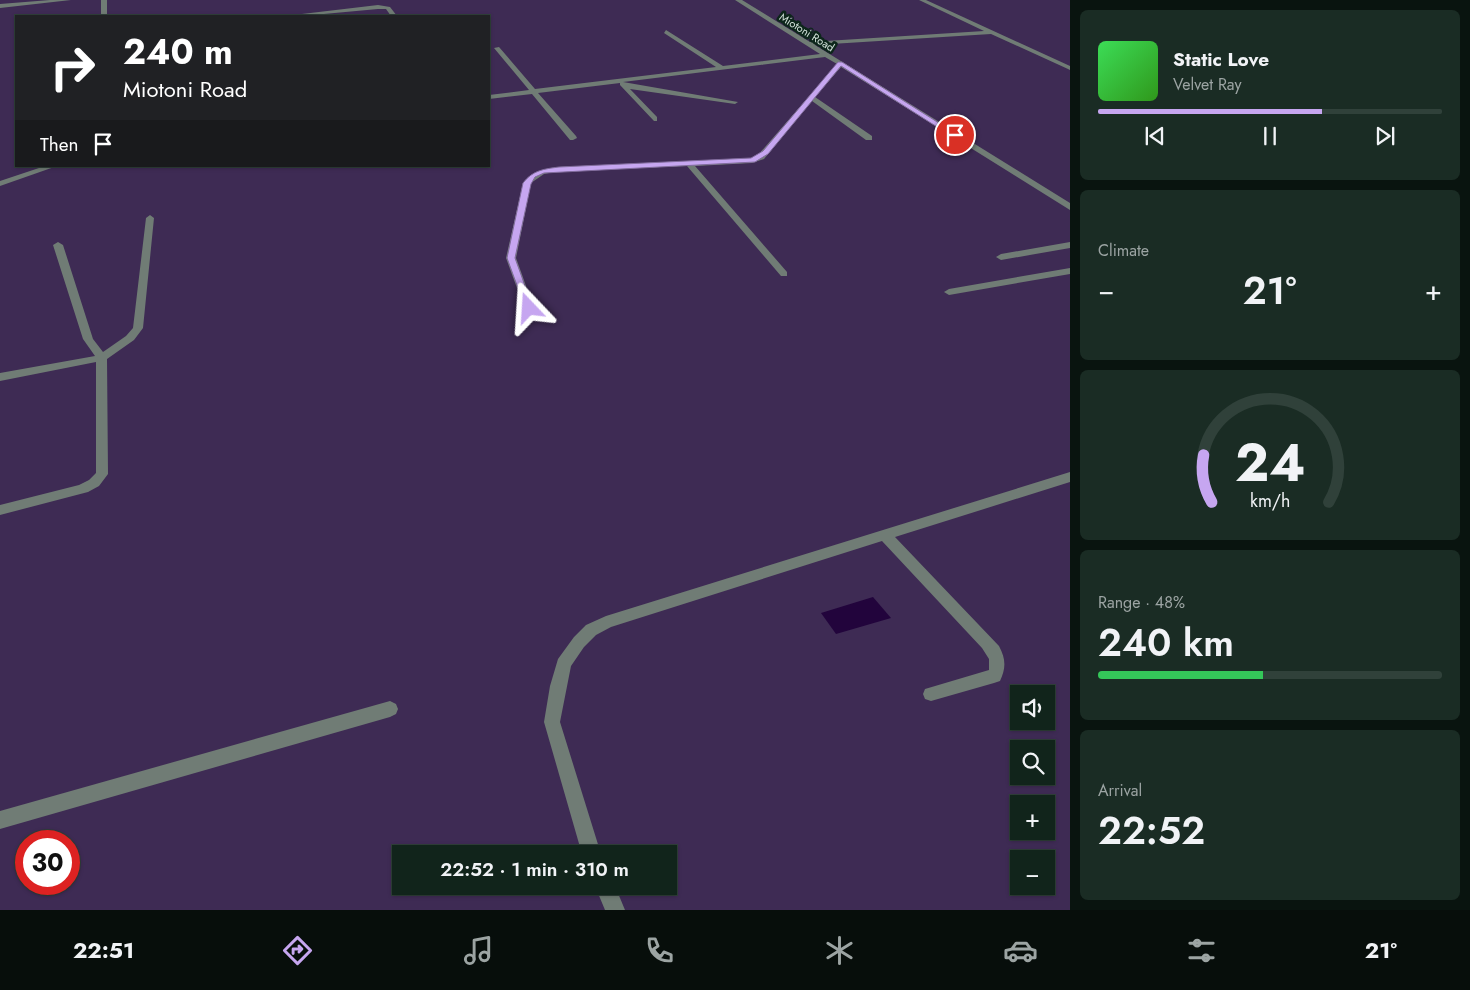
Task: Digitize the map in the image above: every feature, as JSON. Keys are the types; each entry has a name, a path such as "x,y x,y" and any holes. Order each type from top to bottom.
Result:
{"street":[{"path":"0,6 68,0"},
{"path":"104,0 104,15"},
{"name":"Miotoni Road","path":"738,0 1070,207"},
{"path":"922,0 1070,68"},
{"path":"298,15 378,7 388,8 393,15"},
{"path":"666,32 721,67"},
{"path":"808,44 992,32"},
{"path":"497,48 572,138"},
{"path":"490,97 622,84 721,67 826,55"},
{"path":"529,308 511,258 527,183 532,176 543,171 559,169 740,162 761,157 840,64"},
{"path":"622,84 735,102"},
{"path":"622,84 654,119"},
{"path":"812,98 869,138"},
{"path":"688,164 784,274"},
{"path":"0,184 50,167"},
{"path":"0,377 102,358 130,338 138,328 150,218"},
{"path":"0,510 83,489 94,483 102,474 102,358 88,339 80,320 58,245"},
{"path":"1002,257 1070,245"},
{"path":"949,292 1070,271"},
{"path":"589,845 552,722 564,664 590,630 606,622 1070,477"},
{"path":"884,535 987,643 999,662 998,670 994,676 931,694"},
{"path":"0,820 390,709"},
{"path":"609,895 615,910"}],"shaded area":[{"path":"0,0 1070,0 1070,910 0,910"},
{"path":"873,597 891,618 836,634 821,613"}],"route":[{"path":"529,308 511,258 527,183 532,176 543,171 740,162 761,157 840,64 955,135"}]}
